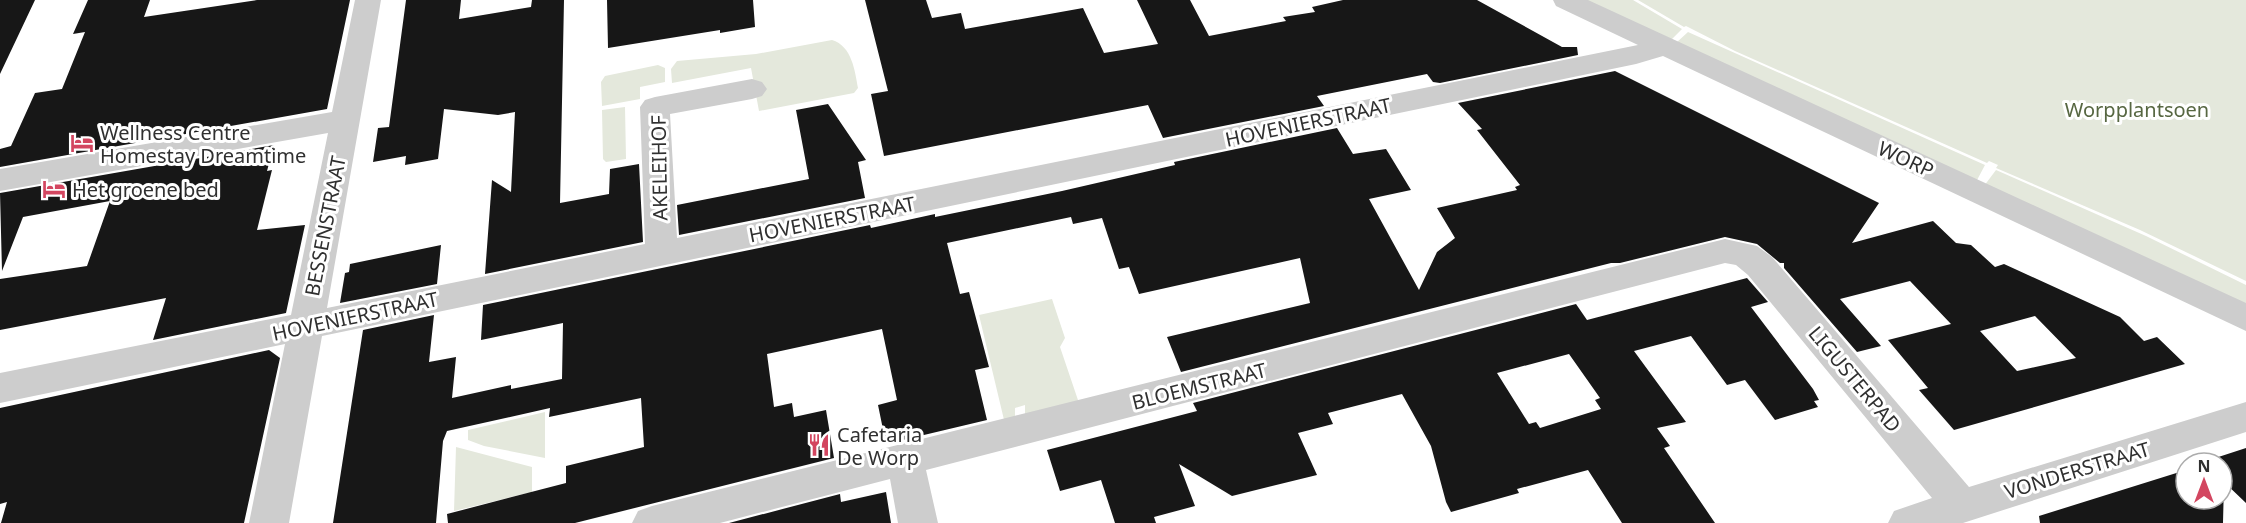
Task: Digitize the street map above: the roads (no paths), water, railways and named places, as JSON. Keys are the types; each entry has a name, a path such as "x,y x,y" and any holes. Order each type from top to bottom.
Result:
{"street":[{"name":"BESSENSTRAAT","path":"269,523 368,0"},
{"name":"WORP","path":"1566,0 1662,47 2246,318"},
{"name":"HOVENIERSTRAAT","path":"0,388 1636,55 1662,47"},
{"name":"AKELEIHOF","path":"662,253 655,107 752,89"},
{"path":"0,180 346,120"},
{"name":"BLOEMSTRAAT","path":"652,523 1721,251 1745,255"},
{"name":"LIGUSTERPAD","path":"1745,255 1760,266 1962,506"},
{"name":"VONDERSTRAAT","path":"1908,523 2246,417"},
{"path":"905,460 918,523"}],"place":[{"name":"Wellness Centre Homestay Dreamtime","path":"82,143"},
{"name":"Het groene bed","path":"54,189"},
{"name":"Cafetaria De Worp","path":"819,445"}],"park label":[{"name":"Worpplantsoen","path":"2137,109"}]}
